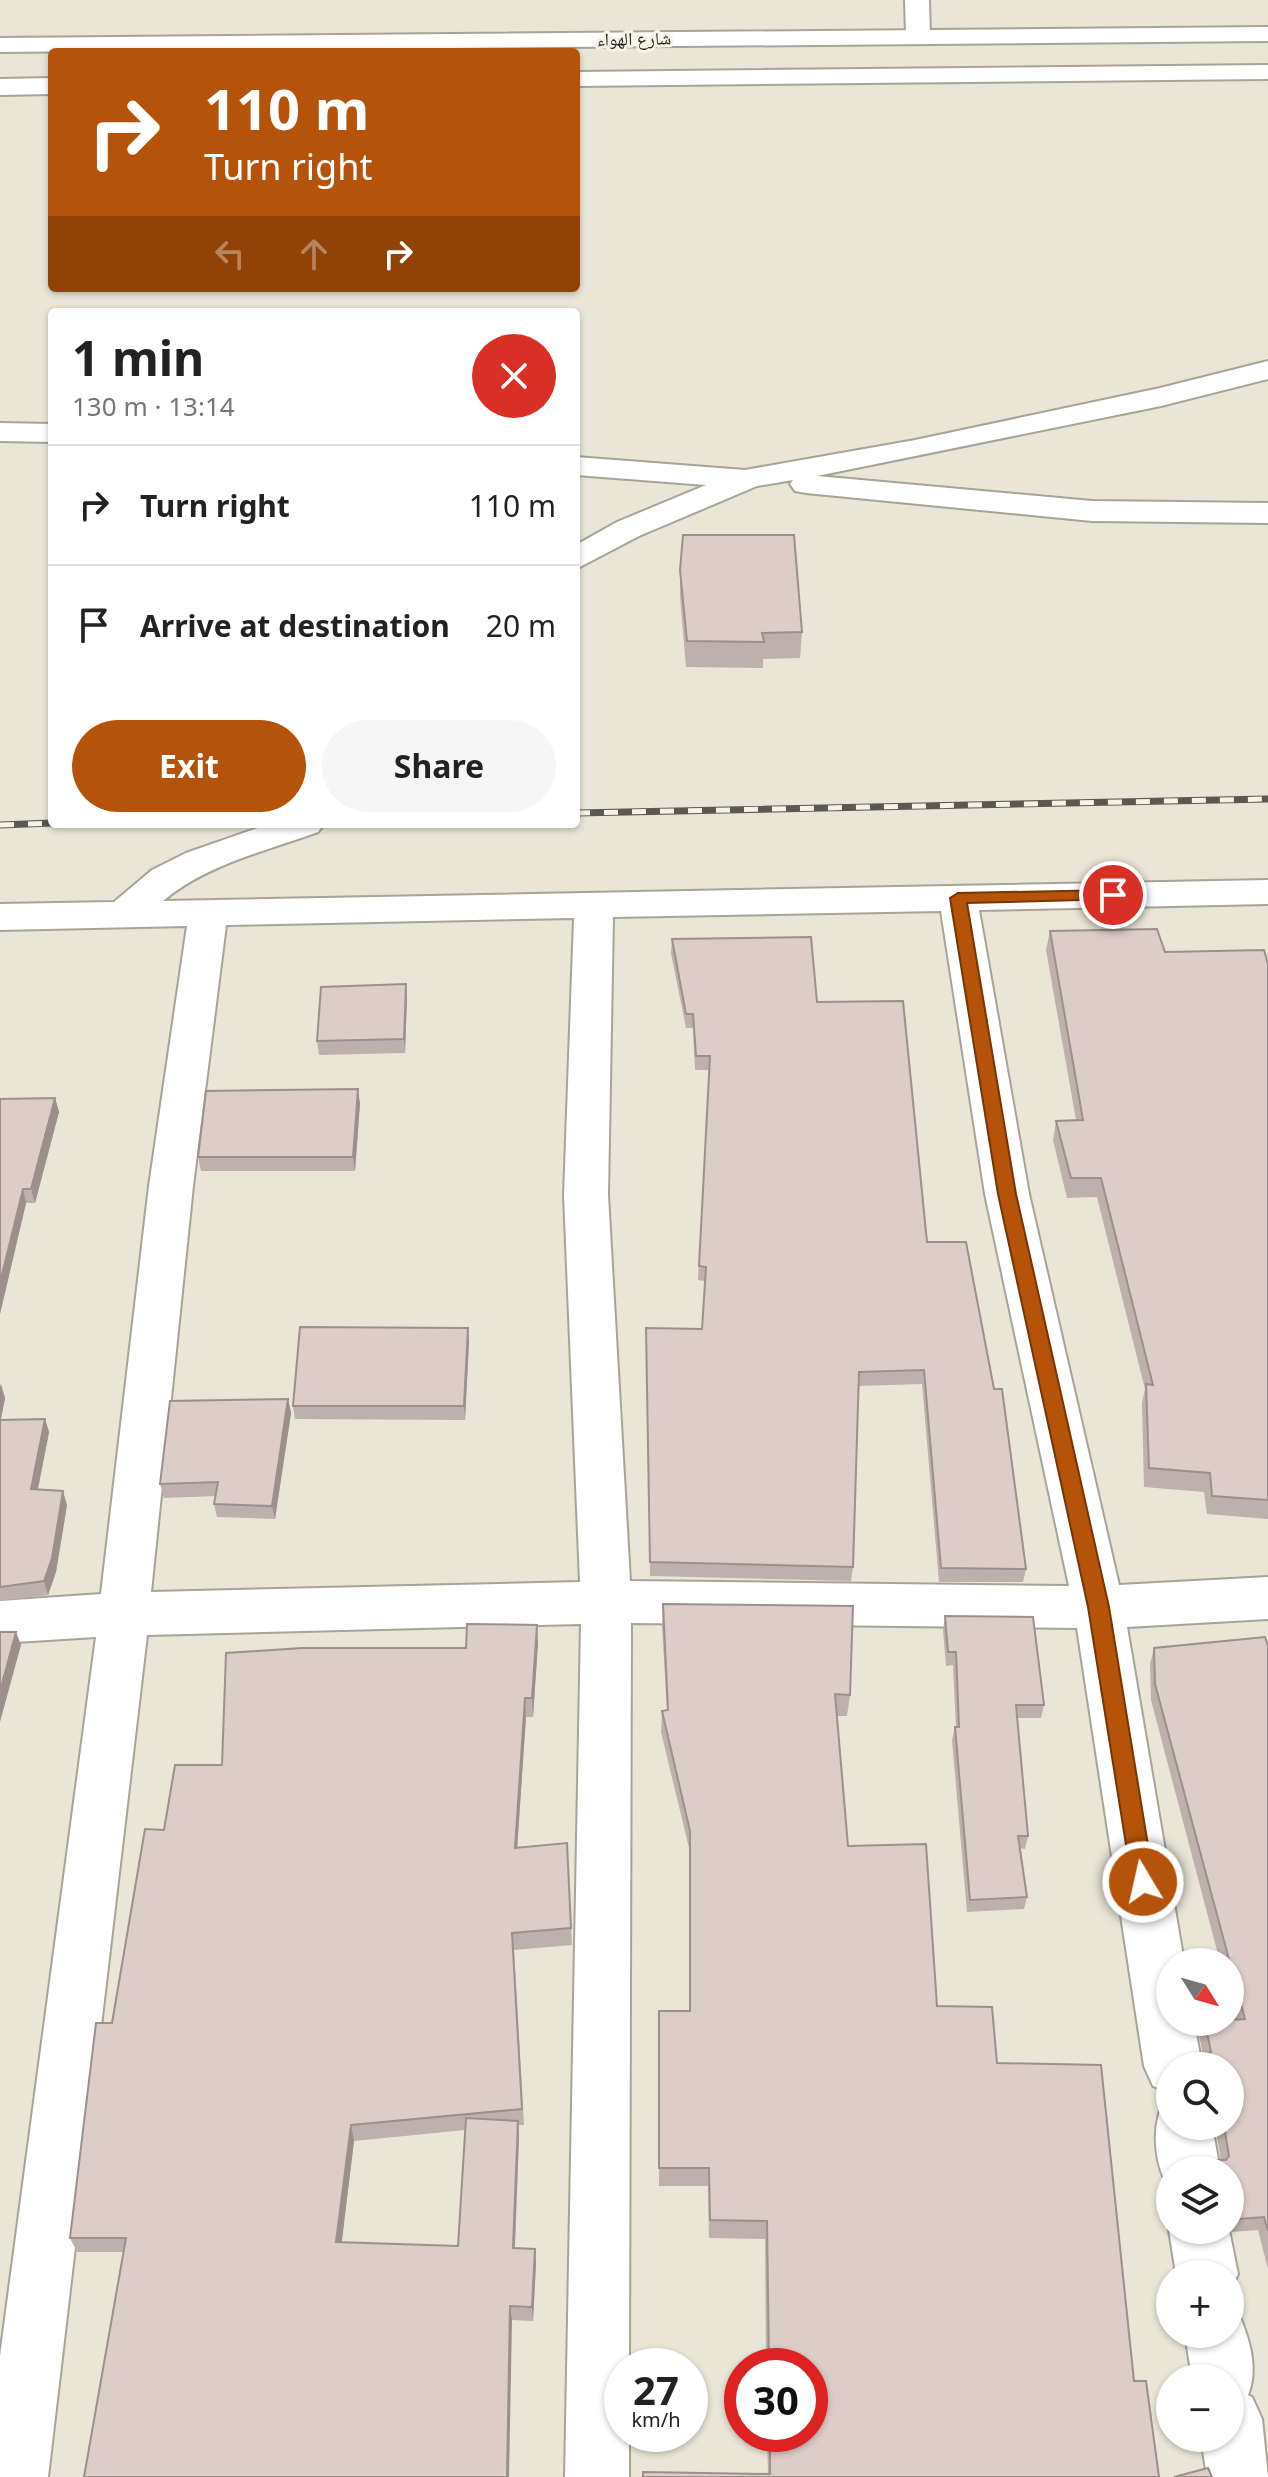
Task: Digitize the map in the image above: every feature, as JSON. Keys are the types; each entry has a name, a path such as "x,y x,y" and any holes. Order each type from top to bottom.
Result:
{"street":[{"path":"917,0 918,35"},
{"name":"شارع الهواء","path":"0,45 1268,34"},
{"name":"شارع الهواء","path":"580,79 1268,72"},
{"path":"0,87 48,86"},
{"path":"580,557 628,529 749,478 915,449 1268,370"},
{"path":"0,432 48,433"},
{"path":"580,466 749,478 1092,511 1268,513"},
{"path":"123,915 165,879 199,862 294,828"},
{"path":"0,917 1268,892"},
{"path":"958,898 1007,1194 1099,1607 1171,2052"},
{"path":"594,906 586,1195 606,1602 597,2477"},
{"path":"16,2477 124,1614 171,1186 208,912"},
{"path":"0,1622 124,1614 606,1602 1099,1607 1268,1598"},
{"path":"1235,2452 1239,2477"}],"building":[{"path":"683,535 794,535 802,632 762,633 764,642 687,641 680,570"},
{"path":"1157,929 1165,952 1264,950 1268,964 1268,1500 1212,1496 1210,1473 1149,1468 1146,1384 1153,1385 1101,1178 1071,1178 1056,1121 1083,1120 1050,931"},
{"path":"811,937 817,1002 903,1001 927,1242 966,1242 994,1389 1002,1389 1026,1569 941,1568 924,1370 859,1372 853,1567 650,1562 646,1328 702,1329 706,1267 699,1266 710,1056 696,1056 693,1014 686,1014 672,939"},
{"path":"406,984 404,1039 317,1041 321,987"},
{"path":"358,1089 353,1157 198,1157 206,1091"},
{"path":"55,1098 31,1189 23,1189 0,1283 0,1099"},
{"path":"300,1327 468,1328 464,1406 293,1406"},
{"path":"288,1399 272,1506 214,1504 218,1482 160,1484 170,1401"},
{"path":"45,1419 31,1489 63,1491 52,1558 44,1581 0,1587 0,1420"},
{"path":"663,1604 853,1606 850,1695 835,1694 848,1846 926,1844 937,2006 992,2007 997,2063 1101,2065 1134,2381 1146,2381 1159,2477 643,2477 643,2472 770,2474 770,2452 828,2452 828,2348 769,2348 767,2221 710,2220 709,2168 659,2168 659,2011 690,2011 690,1831 662,1711 668,1710"},
{"path":"945,1616 1033,1617 1044,1705 1016,1705 1028,1836 1018,1836 1027,1897 970,1900 955,1727 959,1727 956,1652 948,1652"},
{"path":"467,1624 537,1625 532,1698 525,1698 515,1848 567,1843 571,1928 512,1933 522,2109 351,2125 336,2242 458,2246 466,2118 518,2121 513,2248 535,2249 532,2307 510,2306 507,2477 84,2477 126,2238 70,2238 96,2023 112,2023 145,1829 164,1830 175,1765 222,1765 226,1653 302,1648 466,1648"},
{"path":"0,1632 16,1632 0,1691"},
{"path":"1265,1637 1268,1646 1268,2231 1264,2217 1244,2219 1244,2156 1229,2156 1226,2140 1244,2140 1244,2052 1211,2052 1208,2036 1244,2036 1244,1948 1226,1948 1155,1684 1154,1648"},
{"path":"1208,2468 1212,2477 1174,2477"}],"railway":[{"path":"580,813 1268,799"},
{"path":"0,825 48,823"}],"route":[{"path":"1113,895 958,898 1007,1194 1099,1607 1143,1882"}]}
